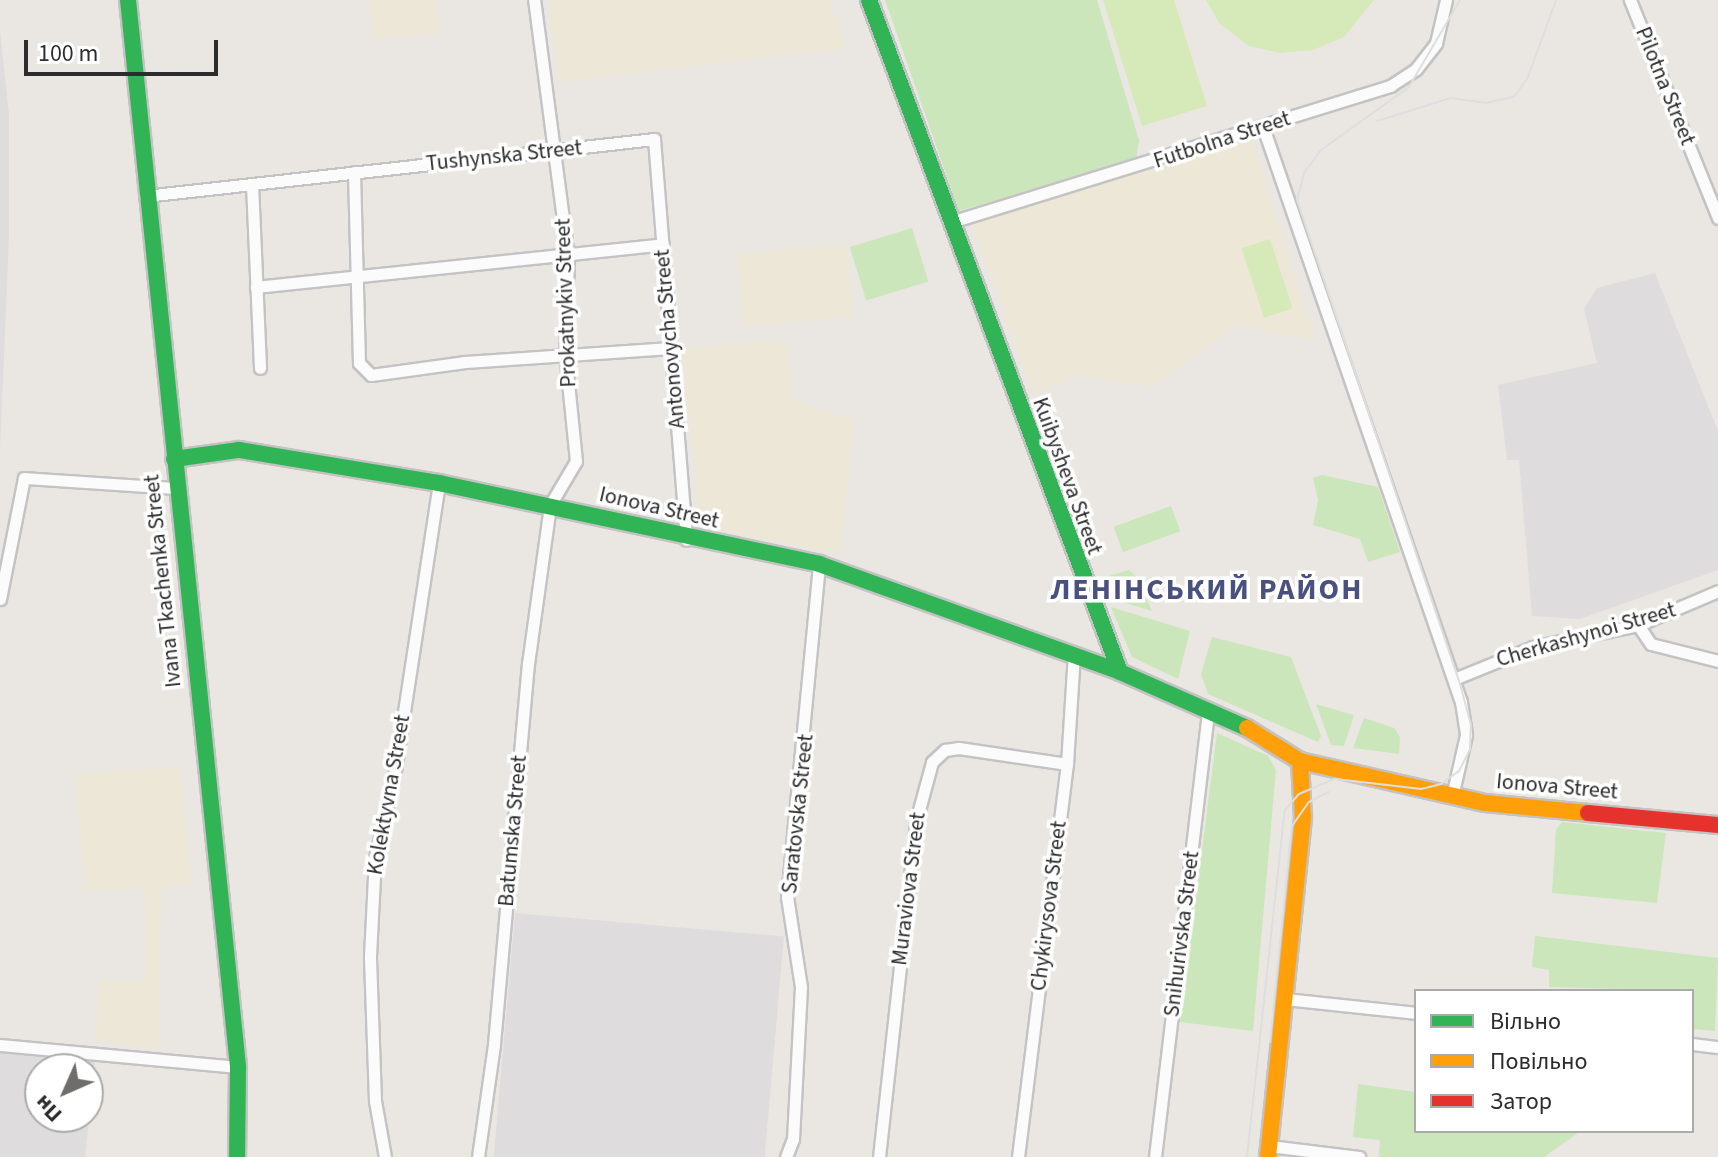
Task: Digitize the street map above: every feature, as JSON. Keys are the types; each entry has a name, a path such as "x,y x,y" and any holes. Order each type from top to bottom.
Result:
{"main road":[{"name":"Ivana Tkachenka Street","path":"128,0 175,488 238,1067 237,1157"},
{"name":"Kuibysheva Street","path":"869,0 1120,672"},
{"name":"Ionova Street","path":"174,459 239,450 439,483 550,505 686,540 819,564 1120,672"},
{"path":"1120,672 1270,738 1300,761 1303,818 1269,1151"},
{"name":"Ionova Street","path":"1300,761 1453,792 1485,803 1718,825"}],"street":[{"name":"Prokatnykiv Street","path":"534,0 568,257 565,353 576,461 550,505"},
{"name":"Futbolna Street","path":"951,222 1390,86 1416,69 1436,43 1446,0"},
{"name":"Pilotna Street","path":"1630,0 1718,218"},
{"path":"1263,127 1454,679 1466,735 1453,792"},
{"name":"Tushynska Street","path":"145,196 654,139"},
{"name":"Antonovycha Street","path":"654,139 686,540"},
{"path":"354,172 359,363 371,375 565,353 671,348"},
{"path":"252,184 260,368"},
{"path":"256,287 568,257 663,244"},
{"path":"0,599 24,478 175,488"},
{"name":"Kolektyvna Street","path":"385,1157 375,1101 371,971 375,858 394,777 439,483"},
{"name":"Batumska Street","path":"478,1157 494,1044 528,664 550,505"},
{"name":"Saratovska Street","path":"786,1157 793,1139 801,987 787,897 819,564"},
{"name":"Cherkashynoi Street","path":"1454,679 1533,647 1638,625 1718,591"},
{"path":"1638,625 1651,644 1718,661"},
{"name":"Chykirysova Street","path":"1018,1157 1067,764 1074,654"},
{"name":"Snihurivska Street","path":"1155,1157 1208,711"},
{"name":"Muraviova Street","path":"879,1157 916,821 932,762 945,750 959,748 1067,764"},
{"path":"1286,999 1414,1013"},
{"path":"1694,1044 1718,1047"},
{"path":"0,1045 238,1067"},
{"path":"1269,1151 1359,1157"}],"shaded area":[{"path":"369,0 436,0 440,34 373,39"},
{"path":"548,0 830,0 847,48 559,82"},
{"path":"0,31 9,114 9,238 0,450"},
{"path":"1251,138 1315,340 1238,325 1152,386 1076,375 1034,395 972,224"},
{"path":"847,244 853,317 744,326 737,254"},
{"path":"1655,273 1718,431 1718,570 1580,619 1532,616 1519,460 1507,460 1498,385 1597,363 1584,309 1597,288"},
{"path":"786,340 794,399 855,420 841,554 702,527 680,348"},
{"path":"181,767 192,883 161,887 160,1049 95,1040 100,978 146,982 145,888 86,891 75,773"},
{"path":"515,913 784,937 765,1157 494,1157"},
{"path":"0,1051 24,1054 24,1133 88,1133 85,1157 0,1157"}],"green space":[{"path":"885,0 1097,0 1139,140 1136,160 959,211"},
{"path":"1103,0 1174,0 1207,106 1142,126"},
{"path":"1206,0 1374,0 1344,37 1313,50 1280,53 1249,46 1219,23"},
{"path":"912,228 928,282 866,301 850,247"},
{"path":"1270,239 1293,308 1264,318 1241,248"},
{"path":"1322,475 1378,487 1400,552 1368,562 1360,539 1313,525 1318,500 1313,478"},
{"path":"1171,506 1180,531 1123,552 1114,527"},
{"path":"1129,570 1136,577 1152,611 1110,598 1102,578"},
{"path":"1111,607 1190,631 1178,679 1132,657"},
{"path":"1212,637 1291,657 1321,736 1318,742 1208,694 1201,674"},
{"path":"1316,704 1354,715 1344,746 1331,745"},
{"path":"1364,718 1394,728 1400,737 1399,754 1353,748"},
{"path":"1217,733 1268,756 1276,770 1253,1031 1180,1022"},
{"path":"1562,822 1666,833 1657,903 1552,893 1556,830"},
{"path":"1535,936 1718,958 1715,1031 1694,1029 1694,989 1549,987 1549,970 1532,967"},
{"path":"1358,1084 1414,1092 1414,1133 1578,1133 1544,1157 1379,1157 1380,1140 1353,1137"}],"tram line":[{"path":"1247,1157 1285,810 1299,794 1335,779 1421,789 1441,784 1459,771 1470,749 1471,725 1460,684 1297,200 1304,173 1321,150 1409,87 1460,0"},
{"path":"1377,121 1451,98 1485,103 1514,97 1528,77 1556,0"},
{"path":"1270,1042 1292,826 1309,802 1329,792"}],"traffic: fast":[{"path":"128,0 238,1067 237,1157"},
{"path":"869,0 1120,672 1247,728"},
{"path":"174,459 239,450 439,483 819,564 1120,672"}],"traffic: slow":[{"path":"1247,728 1300,761 1303,818 1268,1157"},
{"path":"1300,761 1485,803 1588,813"}],"traffic: jam":[{"path":"1588,813 1718,825"}],"district":[{"name":"ЛЕНІНСЬКИЙ РАЙОН","path":"1207,590"}]}
